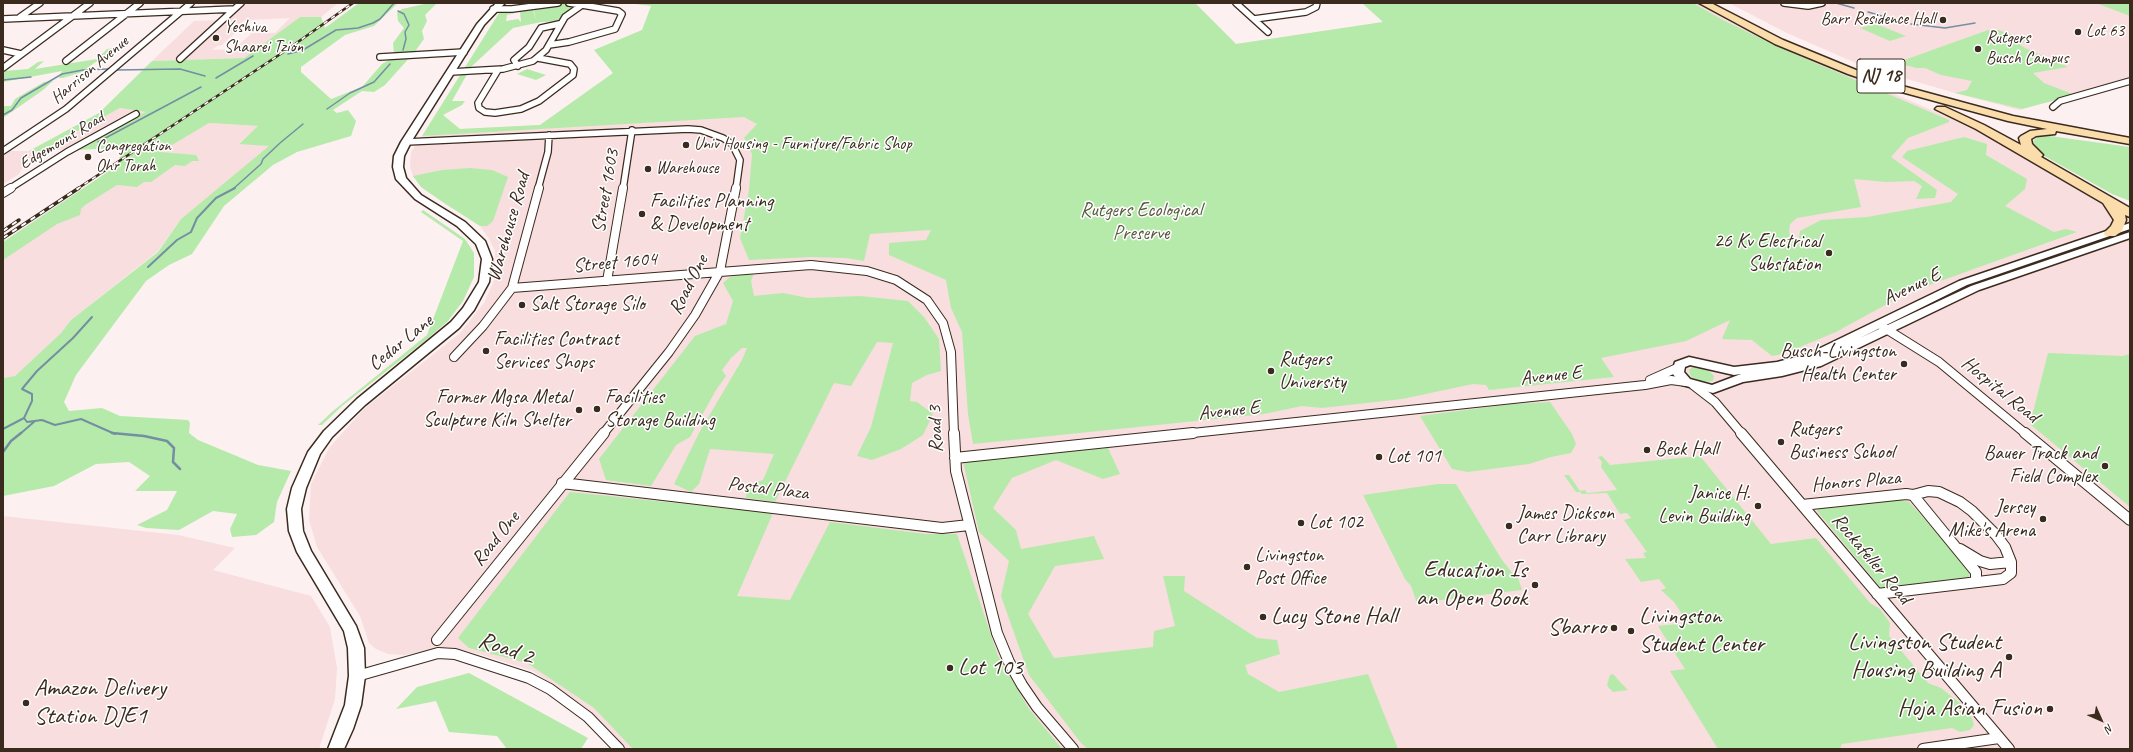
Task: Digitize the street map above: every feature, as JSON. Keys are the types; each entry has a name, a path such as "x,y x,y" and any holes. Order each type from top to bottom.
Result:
{"highway":[{"name":"NJ 18","path":"1704,3 1758,32 1835,65 1902,89 1978,111 2039,125 2130,141"},
{"name":"NJ 18","path":"1717,3 1764,28 1804,46 1908,85 2021,116 2130,135"},
{"path":"1835,65 1970,122 2130,213"},
{"path":"2112,138 2041,132 2028,135 2025,142 2030,149 2039,156 2103,193 2130,204"},
{"path":"2104,198 2118,214 2120,220 2117,228 2110,233"}],"street":[{"path":"20,17 40,3"},
{"path":"3,68 90,3"},
{"path":"66,61 140,3"},
{"name":"Harrison Avenue","path":"3,151 66,109 191,3"},
{"path":"180,59 241,3"},
{"name":"Cedar Lane","path":"336,749 353,705 357,676 356,648 351,630 304,552 296,530 294,509 299,488 314,452 328,434 356,406 455,325 478,295 487,272 487,259 481,243 461,224 418,197 401,179 398,167 399,156 406,142 450,72 493,9 501,3"},
{"path":"493,9 512,9 558,3"},
{"path":"549,45 569,42 615,29 622,15 620,12 584,4 568,3"},
{"path":"1236,3 1268,32"},
{"path":"1254,19 1306,12 1316,7 1317,3"},
{"path":"1784,3 1804,6 1822,3"},
{"path":"450,72 498,70 518,66 538,58 549,45 559,24 568,13 584,4"},
{"path":"3,18 234,9"},
{"path":"518,66 514,60 529,47 541,28 559,24"},
{"path":"3,50 21,54"},
{"path":"380,56 464,52"},
{"path":"498,70 478,103 480,108 490,113 516,111 539,101 573,75 574,69 570,64 538,58"},
{"path":"2053,107 2055,103 2060,101 2130,81"},
{"name":"Edgemount Road","path":"3,193 67,152 136,114"},
{"name":"Road One","path":"406,142 632,130 701,130 723,138 732,144 737,151 740,160 720,271 682,335 562,483 438,640"},
{"name":"Street 1603","path":"607,281 632,130"},
{"name":"Warehouse Road","path":"454,357 483,326 512,288 548,152 549,135"},
{"name":"Avenue E","path":"955,458 1626,387 1671,380 1707,389 1746,377 1782,372 1817,363 1884,328 1963,283 2130,226"},
{"name":"Avenue E","path":"1626,387 1653,379 1678,368 1684,362 1689,361 1722,369 1738,371 1794,362 1824,352 1884,328 1975,288 2130,235"},
{"name":"Road 3","path":"720,271 810,265 854,268 896,280 927,300 943,323 951,352 956,471 997,633 1009,662 1037,707 1073,749"},
{"name":"Street 1604","path":"512,288 720,271"},
{"name":"Hospital Road","path":"1884,328 1950,370 2130,520"},
{"path":"1711,366 1723,377 1715,394 1716,402"},
{"path":"1678,368 1678,373 1690,384"},
{"name":"Rockafeller Road","path":"1690,384 1716,402 2009,749"},
{"name":"Postal Plaza","path":"562,483 942,528 969,525"},
{"name":"Honors Plaza","path":"1802,505 1906,494 1913,495 1928,491 1939,492 1960,502 1996,535 2005,547 2011,562 1990,564 1972,557 1952,545"},
{"name":"Honors Plaza","path":"1913,495 1952,545 1976,572 1976,581"},
{"path":"1877,594 2002,579 2011,573 2011,562"},
{"name":"Road 2","path":"357,676 438,653 455,654 529,678 550,689 588,717 619,749"},
{"path":"1923,749 1999,738"}],"shaded area":[{"path":"215,3 338,3 321,17 300,17 244,58 152,61 194,21 220,20 231,10 207,10","holes":["290,18 275,33 252,33 234,49 212,50 217,46 222,45 242,26 238,26 245,20"]},
{"name":"Rutgers University","path":"1195,3 1236,44 1383,22 1362,3 1698,3 1728,21 1785,48 1972,127 2130,217 2130,749 625,749 608,729 582,705 533,671 479,654 447,647 404,655 388,654 376,649 369,643 360,616 317,547 309,520 311,484 329,448 365,408 459,334 484,303 496,276 495,251 488,237 480,226 421,187 413,176 410,167 411,152 422,136 460,129 540,125 614,73"},
{"name":"Rutgers Busch Campus","path":"1729,3 2130,3 2130,78 2019,110 1863,66 1787,33"},
{"path":"120,108 147,112 131,118 74,150 53,150 41,155 23,167 19,174 3,184 3,156 10,151 41,151"},
{"path":"209,123 259,126 239,143 270,146 181,219 158,251 71,320 61,333 15,376 3,378 3,257 177,140"},
{"path":"3,516 178,535 235,548 213,570 311,596 330,627 337,668 335,699 319,749 3,749"}],"green space":[{"path":"359,3 398,3 374,26 345,35 301,67 301,72 331,99 362,87 382,64 394,57 411,56 385,85 374,92 362,91 333,110 337,113 348,110 356,121 351,136 297,152 273,165 224,206 192,254 169,265 146,281 76,375 64,402 69,411 102,408 120,416 188,420 190,423 189,433 198,440 258,465 291,471 277,502 274,522 256,535 232,537 230,529 237,514 213,511 179,530 146,528 137,525 167,510 177,491 135,491 150,476 129,462 96,464 54,486 3,496 3,378 15,376 61,333 71,320 158,252 181,219 269,146 239,144 258,126 209,123 160,152 196,155 199,161 192,161 185,166 175,165 151,182 144,182 137,187 117,185 85,205 81,209 80,215 57,224 3,260 3,242 118,165 122,148 74,150 131,118 146,112 120,108 41,151 29,151 99,113 152,61 244,58 300,17 321,17 325,28"},
{"path":"429,3 436,4 425,15 427,21 422,31 424,39 414,53 394,53 393,43 404,28 398,21 397,13 402,9"},
{"name":"Rutgers Ecological Preserve","path":"555,3 582,5 561,21 541,22 513,28 471,67 452,101 465,101 462,105 443,115 460,129 540,125 613,73 594,50 642,30 651,6 627,3 1195,3 1236,44 1383,22 1362,3 1693,3 1723,20 1778,47 1949,120 1949,122 1908,138 1891,157 1937,190 1935,198 1916,199 1922,186 1914,181 1886,182 1854,179 1861,207 1797,218 1790,224 1789,233 1798,245 1800,231 1821,220 1867,217 1951,202 1958,194 1902,157 1907,151 1964,137 1987,144 1986,155 2027,179 2025,189 2005,206 2054,232 2066,229 2077,232 1907,293 1836,332 1783,354 1772,356 1752,340 1722,339 1730,320 1686,341 1601,358 1614,377 1489,390 1486,385 1473,384 1402,399 1322,408 1302,406 1264,414 973,444 968,414 962,332 951,308 946,280 889,255 889,243 926,240 931,230 870,234 864,261 846,258 811,257 749,260 740,238 749,190 752,154 744,138 757,124 744,117 422,136 499,13 514,11 515,13 507,15 506,21 518,19 521,22 520,12 533,10 536,19 533,6"},
{"path":"2096,3 2130,3 2130,16"},
{"path":"1876,24 1906,36 1890,41 1860,28"},
{"path":"1988,30 1999,30 2028,41 2019,44 2068,67 2033,73 2044,83 2075,95 2022,109 1955,93 1967,90 1972,81 1941,75 1925,68 1917,68 1896,63"},
{"path":"117,48 117,51 94,63 82,72 63,78 59,78 62,71 3,82 4,71 28,69 38,62 44,61 35,69 97,59 107,49"},
{"path":"527,69 546,75 536,80 517,74"},
{"path":"53,81 43,90 3,118 3,106 11,106 15,99 44,82"},
{"path":"2043,135 2130,147 2130,201 2112,194 2039,153 2031,144 2037,137"},
{"path":"470,168 492,170 508,177 493,221 487,226 480,226 444,203 421,187 413,176 442,170"},
{"path":"423,210 465,239 474,253 474,277 463,301 448,321 426,340 342,406 322,425 318,425 333,411 427,335 463,241 421,212"},
{"path":"754,273 751,281 754,296 783,293 808,298 860,296 908,301 924,317 939,339 941,371 927,375 912,383 910,401 917,402 933,414 923,435 901,449 872,460 857,456 871,427 893,343 877,342 851,386 834,383 775,502 746,498 747,486 763,480 774,454 710,449 699,484 691,492 674,484 699,433 742,360 747,348 742,348 731,358 722,370 726,376 716,390 690,437 676,445 651,486 606,480 599,459 695,336 726,324 733,301 723,283 730,277"},
{"name":"Bauer Track and Field Complex","path":"2048,353 2122,356 2130,354 2130,507 2030,424"},
{"path":"1693,367 1709,371 1714,376 1713,381 1703,382 1691,377 1689,370"},
{"path":"1550,402 1572,434 1576,444 1571,453 1529,464 1468,472 1452,469 1420,416 1512,404"},
{"path":"1108,448 1120,474 1103,479 1056,460 1012,478 993,508 1016,530 1021,549 1094,536 1104,559 1055,566 1028,614 1054,658 1153,647 1154,631 1175,626 1163,576 1185,576 1184,591 1257,638 1277,640 1280,654 1245,665 1248,674 1279,692 1368,674 1398,749 1088,749 1081,743 1029,675 1001,596 1009,561 979,532 963,461"},
{"path":"1602,456 1610,465 1700,456 1771,544 1816,538 1870,603 1880,609 1890,623 1889,636 1928,683 1941,688 1960,703 1972,718 1974,725 1970,730 1960,732 1952,728 1842,744 1840,749 1718,749 1670,671 1685,669 1658,626 1688,623 1674,602 1661,590 1666,588 1659,579 1641,582 1625,559 1646,558 1643,553 1647,552 1624,520 1631,518 1627,513 1620,514 1607,493 1582,494 1580,492 1576,492 1564,475 1569,475 1580,491 1585,490 1587,493 1617,490 1601,467 1602,462 1598,457"},
{"path":"1438,484 1456,484 1502,560 1518,578 1522,590 1417,603 1411,586 1405,579 1363,495"},
{"path":"570,492 773,513 737,596 790,600 830,522 926,534 957,534 998,656 1029,709 1062,749 633,749 594,708 527,663 469,648 458,638"},
{"path":"1898,499 1909,502 1970,569 1969,577 1881,588 1817,511 1818,508"},
{"path":"469,673 588,738 581,749 507,749 497,736 449,732 436,701 396,709 417,687"},
{"path":"1613,674 1628,690 1613,692 1609,688 1607,685 1610,675"}],"waterway":[{"path":"288,54 303,50 336,30 358,28 373,23 380,19 394,3"},
{"path":"1836,3 1854,8"},
{"path":"398,11 404,14 409,25 405,32 406,39 403,50"},
{"path":"1868,12 1906,23"},
{"path":"1911,24 1945,28 1975,23"},
{"path":"216,78 253,56"},
{"path":"327,109 350,93 374,82 390,64"},
{"path":"3,115 12,110 21,98 62,74 83,70 108,69"},
{"path":"117,70 180,69 205,76"},
{"path":"3,80 31,77"},
{"path":"98,142 201,87"},
{"path":"233,189 261,164 263,159 280,143 303,124"},
{"path":"148,267 177,240 191,232 197,218 216,198 235,188"},
{"path":"24,418 32,401 32,394 22,389 37,371 73,338 92,317"},
{"path":"3,429 24,418"},
{"path":"24,418 27,422 42,420 55,425 81,419 113,433"},
{"path":"20,434 35,421"},
{"path":"3,452 11,441 21,433"},
{"path":"113,433 144,436 167,441 174,448 173,462 180,469"}],"railway":[{"path":"77,189 288,49 353,3"},
{"path":"3,238 79,188"},
{"path":"3,231 19,220"}],"place":[{"name":"Barr Residence Hall","path":"1943,20"},
{"name":"Lot 63","path":"2078,32"},
{"name":"Yeshiva Shaarei Tzion","path":"216,38"},
{"name":"Rutgers Busch Campus","path":"1978,49"},
{"name":"Univ Housing - Furniture/Fabric Shop","path":"686,145"},
{"name":"Congregation Ohr Torah","path":"88,157"},
{"name":"Warehouse","path":"648,169"},
{"name":"Facilities Planning & Development","path":"642,214"},
{"name":"26 Kv Electrical Substation","path":"1829,253"},
{"name":"Salt Storage Silo","path":"522,305"},
{"name":"Facilities Contract Services Shops","path":"486,351"},
{"name":"Busch-Livingston Health Center","path":"1904,364"},
{"name":"Rutgers University","path":"1271,371"},
{"name":"Facilities Storage Building","path":"597,409"},
{"name":"Former Mgsa Metal Sculpture Kiln Shelter","path":"579,410"},
{"name":"Rutgers Business School","path":"1781,442"},
{"name":"Beck Hall","path":"1647,450"},
{"name":"Lot 101","path":"1379,457"},
{"name":"Bauer Track and Field Complex","path":"2105,466"},
{"name":"Janice H. Levin Building","path":"1758,506"},
{"name":"Jersey Mike's Arena","path":"2043,519"},
{"name":"Lot 102","path":"1301,523"},
{"name":"James Dickson Carr Library","path":"1509,526"},
{"name":"Livingston Post Office","path":"1247,567"},
{"name":"Education Is an Open Book","path":"1535,585"},
{"name":"Lucy Stone Hall","path":"1263,617"},
{"name":"Sbarro","path":"1614,628"},
{"name":"Livingston Student Center","path":"1631,631"},
{"name":"Livingston Student Housing Building A","path":"2009,657"},
{"name":"Lot 103","path":"950,668"},
{"name":"Amazon Delivery Station DJE1","path":"26,703"},
{"name":"Hoja Asian Fusion","path":"2050,709"}]}
